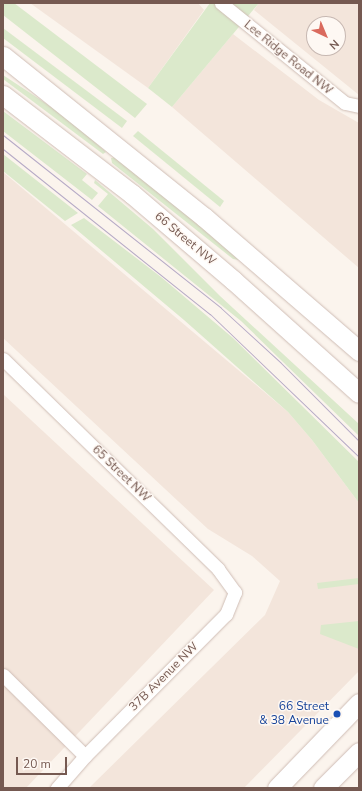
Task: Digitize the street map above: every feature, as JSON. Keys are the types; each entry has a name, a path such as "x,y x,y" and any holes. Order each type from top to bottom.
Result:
{"main road":[{"path":"3,56 204,216 359,351"},
{"name":"66 Street NW","path":"3,95 132,194 233,280 359,393"},
{"path":"277,788 359,703"},
{"path":"323,788 359,752"}],"street":[{"name":"Lee Ridge Road NW","path":"221,3 344,103 359,106"},
{"name":"65 Street NW","path":"3,359 218,569 234,592"},
{"name":"37B Avenue NW","path":"57,788 85,756 226,614 234,592"},
{"path":"3,675 85,756"}],"shaded area":[{"path":"30,3 198,3 204,10 148,88"},
{"path":"259,3 359,3 359,95 311,56 346,56 346,16 306,16 306,52 254,10"},
{"path":"233,34 319,100 359,123 359,268 172,107"},
{"path":"3,172 288,412 312,440 359,503 359,671 244,788 89,788 265,615 280,581 252,556 208,529 3,338"},
{"path":"3,394 214,590 26,788 3,788"}],"green space":[{"path":"3,3 14,3 147,104 135,118 3,15"},
{"path":"210,3 259,3 172,107 148,88"},
{"path":"3,28 127,121 122,128 3,38"},
{"path":"3,75 65,116 106,152 103,154 3,79"},
{"path":"3,111 87,174 82,180 98,193 92,200 3,131"},
{"path":"138,131 224,201 220,207 133,136"},
{"path":"3,154 78,213 65,221 3,171"},
{"path":"116,157 171,201 239,260 233,259 112,163 111,158"},
{"path":"95,180 153,229 220,296 359,424 359,436 241,321 98,206 108,194 94,183"},
{"path":"84,218 161,277 233,338 359,462 359,503 312,440 288,412 184,320 71,225"},
{"path":"359,578 359,584 318,589 317,583"},
{"path":"359,621 359,649 320,634 321,625"}],"tram line":[{"path":"3,135 221,308 281,363 359,441"},
{"path":"3,149 210,314 359,457"}],"place":[{"name":"66 Street & 38 Avenue","path":"337,714"}]}
